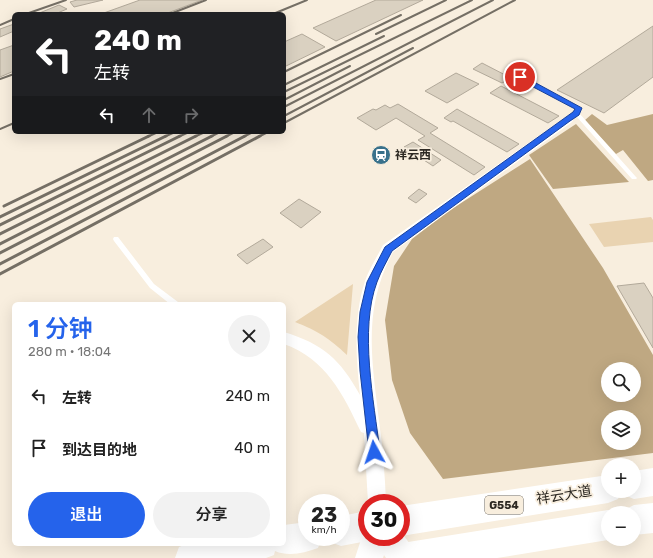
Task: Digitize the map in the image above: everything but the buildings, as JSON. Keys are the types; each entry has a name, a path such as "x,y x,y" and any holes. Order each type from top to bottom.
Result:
{"highway":[{"path":"641,484 653,482"},
{"name":"祥云大道","path":"410,520 601,489"},
{"path":"641,519 653,518"},
{"path":"403,558 601,526"},
{"path":"286,540 298,538"},
{"path":"190,558 253,546"}],"main road":[{"path":"369,558 372,546"},
{"path":"394,546 403,558"}],"street":[{"path":"377,494 374,439 364,359 364,331 366,305 372,282 388,249 572,116"},
{"path":"286,339 308,348 318,355 337,374 354,400 374,439"}],"lane":[{"path":"520,77 578,108 572,116 634,178"},
{"path":"116,239 152,286 172,302"}],"shaded area":[{"path":"592,114 607,125 653,114 653,180 648,181 623,150 616,154 585,120"},
{"path":"576,124 629,182 553,189 529,155"},
{"path":"530,159 603,268 653,355 653,453 601,458 601,459 443,479 410,433 392,380 385,320 394,266 412,239 447,212"},
{"path":"651,217 653,220 653,242 604,247 589,224"},
{"path":"353,284 347,355 323,336 295,322"}],"railway":[{"path":"32,12 66,0"},
{"path":"175,12 206,0"},
{"path":"278,12 307,0"},
{"path":"376,34 446,0"},
{"path":"286,91 472,0"},
{"path":"286,106 493,0"},
{"path":"286,122 515,0"},
{"path":"286,71 401,15"},
{"path":"0,25 12,20"},
{"path":"286,84 384,36"},
{"path":"286,115 413,48"},
{"path":"286,99 350,66"},
{"path":"0,79 12,75"},
{"path":"0,129 12,124"},
{"path":"147,137 154,134"},
{"path":"164,137 171,134"},
{"path":"178,137 185,134"},
{"path":"194,137 201,134"},
{"path":"212,136 216,134"},
{"path":"227,136 231,134"},
{"path":"245,136 249,134"},
{"path":"260,136 264,134"},
{"path":"4,206 149,136"},
{"path":"0,217 166,136"},
{"path":"0,225 180,136"},
{"path":"0,244 212,136"},
{"path":"0,253 227,136"},
{"path":"0,264 245,136"},
{"path":"0,274 260,136"},
{"path":"0,234 194,137"}],"place":[{"name":"祥云西","path":"381,155"}],"route":[{"path":"374,452 374,439 365,371 363,337 365,312 372,282 388,249 568,120 576,113 578,108 520,77"}]}
